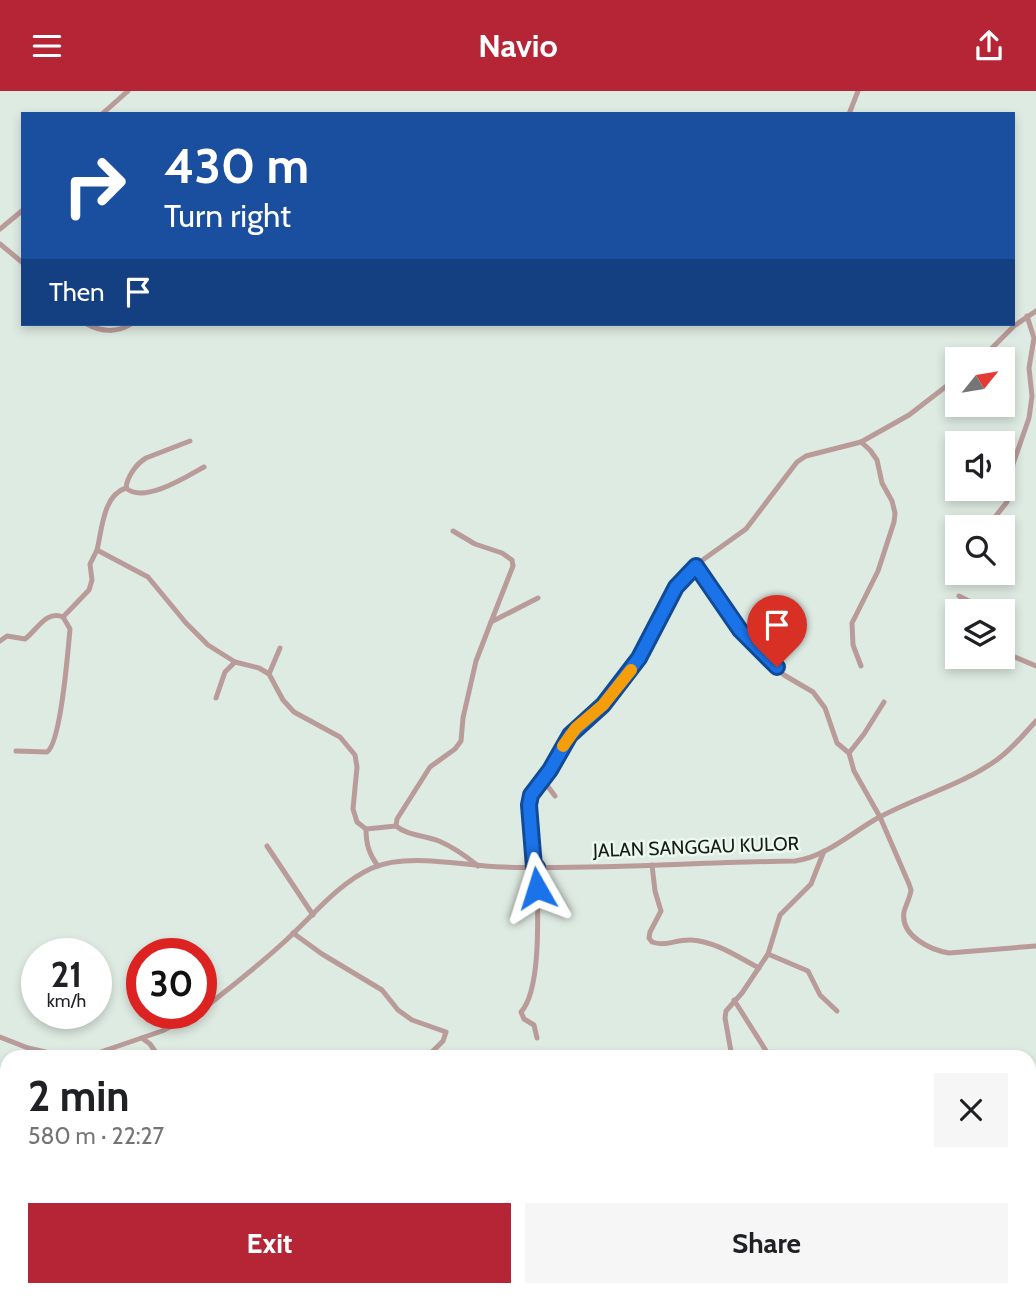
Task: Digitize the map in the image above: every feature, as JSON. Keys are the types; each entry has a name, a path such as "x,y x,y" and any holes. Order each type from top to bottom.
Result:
{"street":[{"path":"104,112 128,91"},
{"path":"850,112 858,91"},
{"path":"0,229 21,212"},
{"path":"0,244 21,261"},
{"path":"1015,324 1036,311"},
{"path":"997,515 1007,502 1013,464 1029,418 1032,396 1029,367 1034,338 1027,316"},
{"path":"90,326 105,331 119,330 127,326"},
{"path":"993,347 1013,326"},
{"path":"537,1038 534,1025 524,1019 521,1012 527,1005 534,969 537,921 536,867 530,800 570,735 603,705 639,658 676,587 696,566 746,529 797,462 806,456 861,442 909,415 945,387"},
{"path":"64,617 89,590 92,580 90,564 97,550 110,501 115,494 126,488 128,479 142,460 190,441"},
{"path":"861,442 877,460 882,483 895,513 878,571 852,623 853,645 861,666"},
{"path":"126,488 132,493 146,493 204,467"},
{"path":"396,825 397,819 430,767 455,749 461,741 463,718 481,647 513,566 512,560 502,552 475,544 453,531"},
{"path":"97,550 148,577 199,638 235,661 269,674 283,700 295,712 340,737 351,747 357,767 354,816 357,822 366,829 396,825 403,831 439,841 478,866"},
{"path":"696,566 751,643 784,675 809,688 829,715 837,743 849,753 854,771 880,817 911,890 904,914 909,930 917,940 937,951 949,953 1036,946"},
{"path":"959,596 965,599"},
{"path":"492,622 538,598"},
{"path":"0,641 7,636 25,639 47,618 56,615 64,617 70,629 60,715 53,747 47,752 16,751"},
{"path":"269,674 280,648"},
{"path":"1015,657 1036,666"},
{"path":"216,698 225,672 235,661"},
{"path":"849,753 884,702"},
{"name":"JALAN SANGGAU KULOR","path":"217,997 355,878 378,866 402,861 536,867 810,859 880,817 974,774 996,761 1013,747 1036,720"},
{"path":"543,780 555,796"},
{"path":"366,829 366,841 378,866"},
{"path":"267,846 313,915"},
{"path":"731,1050 726,1011 768,954 780,915 811,884 824,851"},
{"path":"652,865 661,911 650,932 649,938 652,942 667,944 687,939 712,943 759,968"},
{"path":"293,933 382,990 398,1010 412,1020 446,1032 446,1036 433,1050"},
{"path":"768,954 808,971 820,995 837,1011"},
{"path":"734,1000 766,1050"},
{"name":"JALAN SANGGAU KULOR","path":"107,1050 165,1029"},
{"path":"0,1037 37,1050"},
{"path":"142,1038 154,1050"}],"slow traffic":[{"path":"563,746 576,728 603,705 631,670"}],"route":[{"path":"537,888 529,805 531,795 550,770 570,735 603,705 645,650 676,587 696,566 740,630 777,667"}]}
